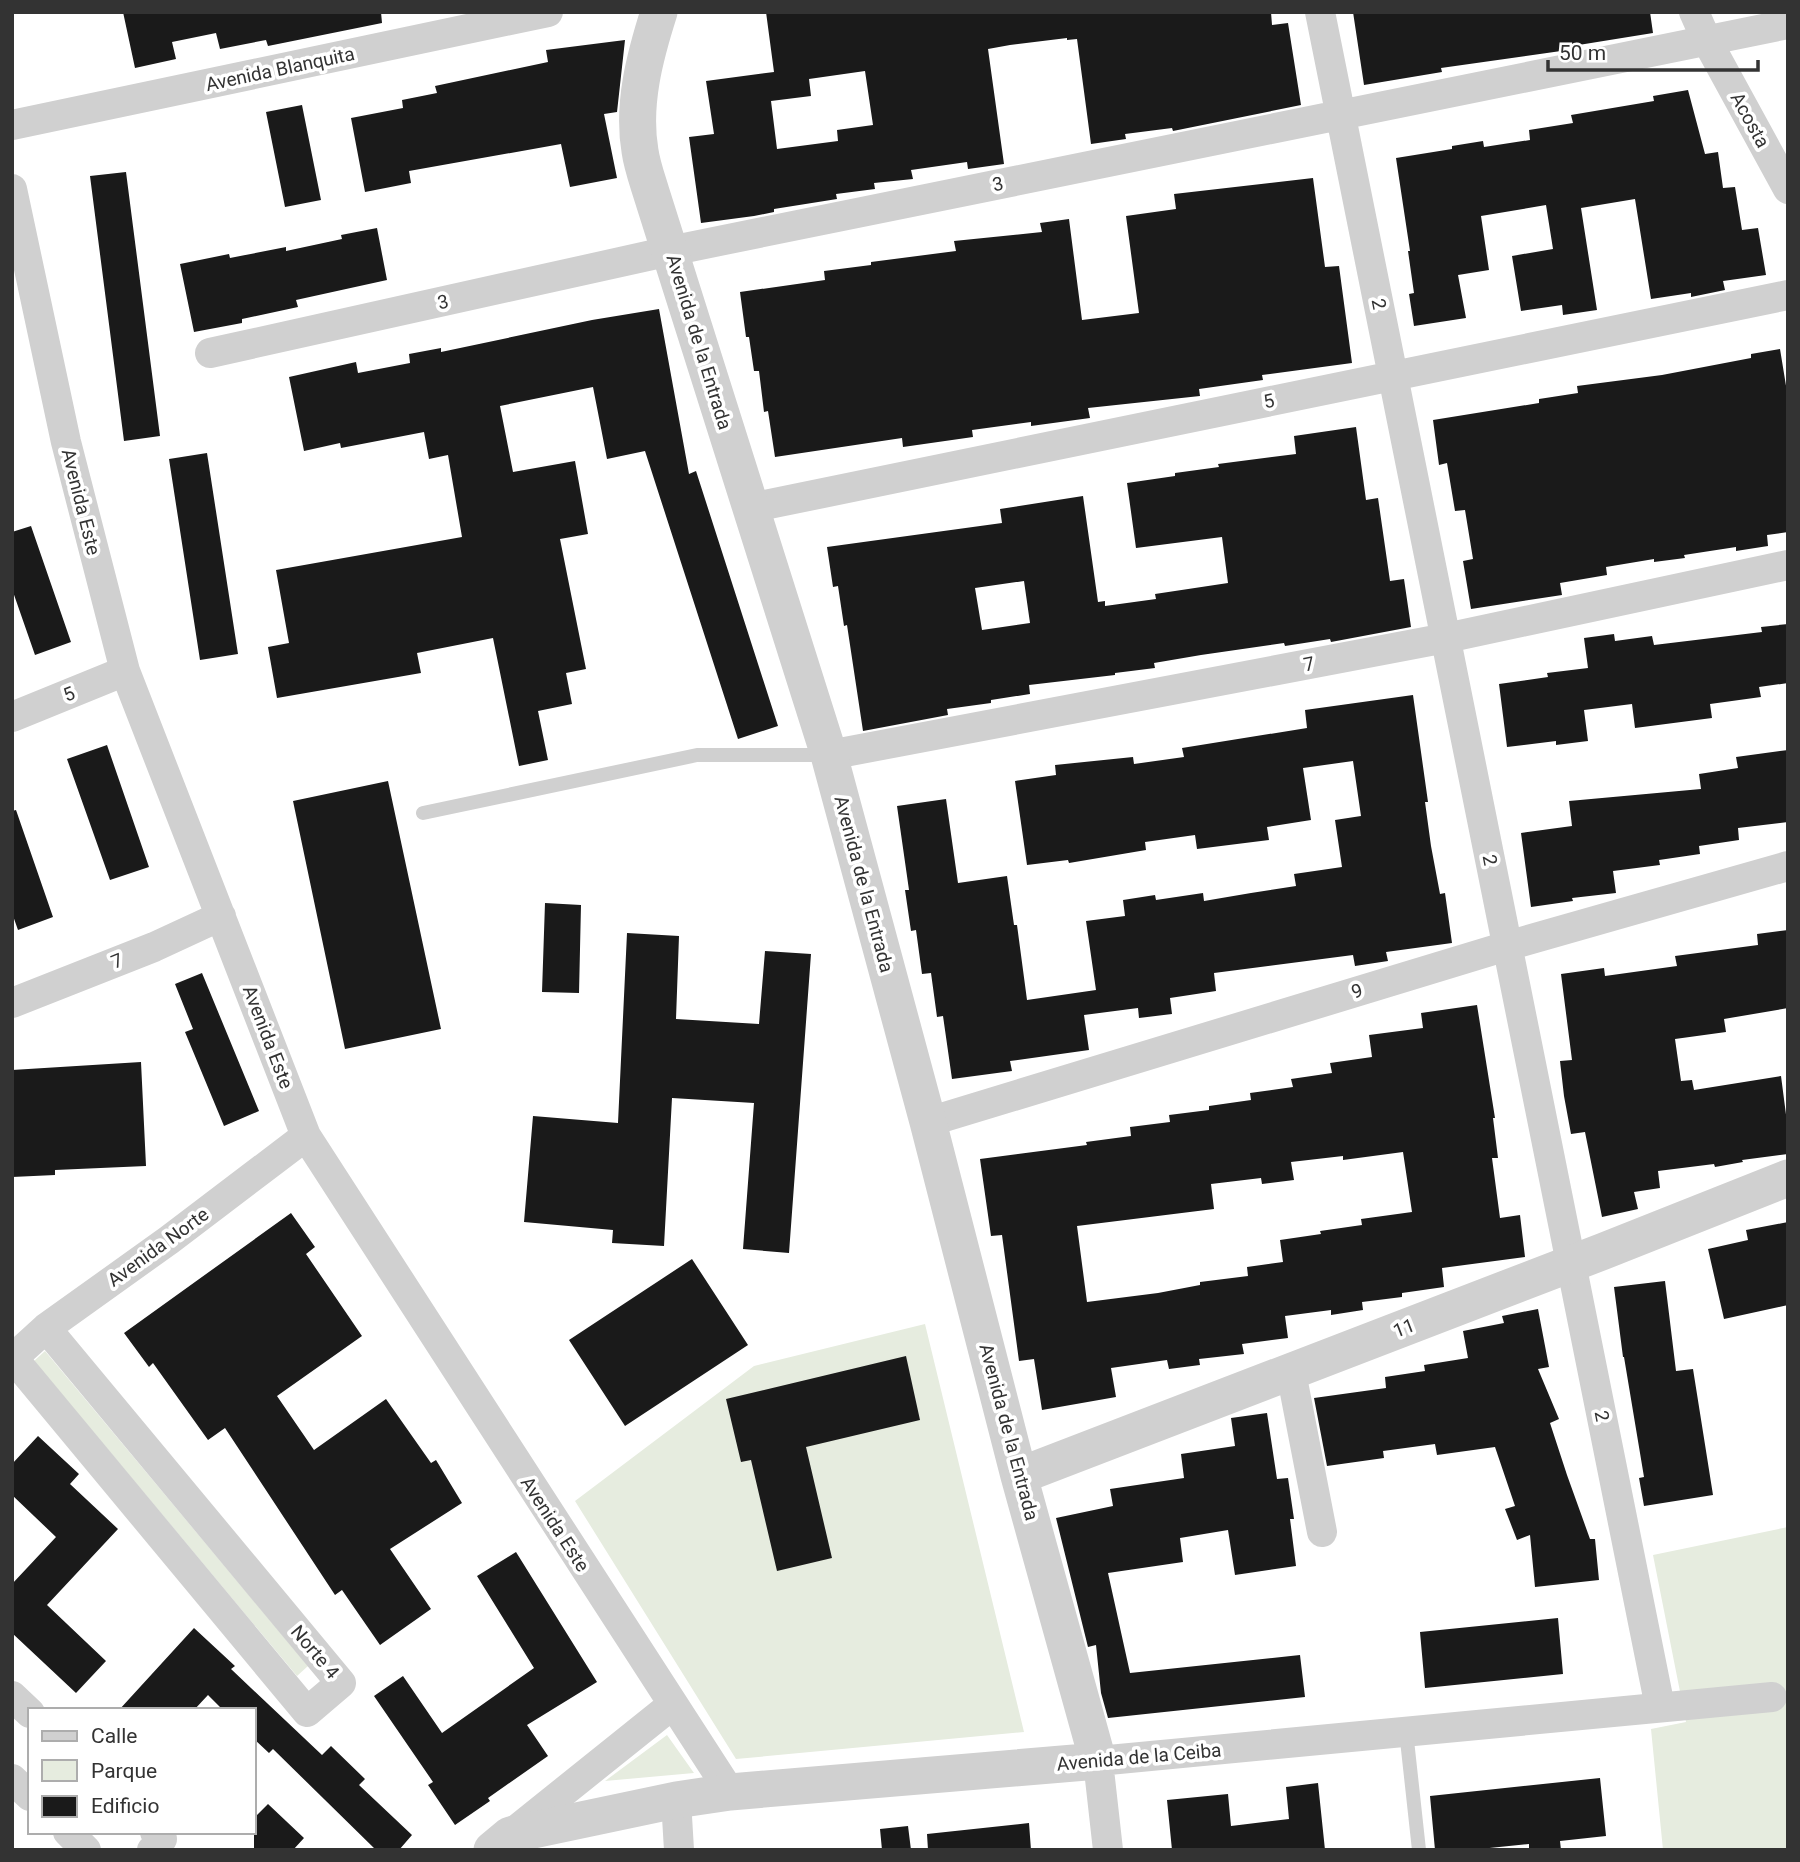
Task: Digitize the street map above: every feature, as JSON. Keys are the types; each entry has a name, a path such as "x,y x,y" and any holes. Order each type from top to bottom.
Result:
{"street":[{"name":"Avenida Blanquita","path":"12,125 548,12"},
{"name":"Avenida de la Entrada","path":"659,12 650,38 638,100 640,150 829,755 928,1122 1019,1476 1098,1761"},
{"name":"2","path":"1320,12 1660,1707"},
{"name":"Acosta","path":"1694,12 1706,40 1788,189"},
{"name":"3","path":"210,354 670,251 1788,24"},
{"name":"Avenida Este","path":"12,189 72,467 125,671 306,1136 730,1792"},
{"name":"5","path":"750,508 1788,295"},
{"name":"7","path":"829,755 1446,638 1788,565"},
{"name":"5","path":"12,717 125,671"},
{"name":"9","path":"928,1122 1507,946 1788,866"},
{"name":"7","path":"12,1003 154,947 221,916"},
{"name":"Avenida Norte","path":"13,1359 46,1328 306,1136"},
{"name":"11","path":"1019,1476 1788,1178"},
{"name":"Norte 4","path":"13,1359 307,1712 341,1683 46,1328"},
{"path":"1291,1372 1322,1532"},
{"path":"12,1696 28,1711"},
{"name":"Avenida de la Ceiba","path":"501,1842 676,1800 730,1792 1098,1761 1772,1697"},
{"name":"Avenida de la Ceiba","path":"501,1842 672,1705"},
{"path":"1098,1761 1108,1850"},
{"path":"12,1779 28,1794"},
{"path":"676,1800 679,1850"},
{"path":"70,1834 86,1850"},
{"path":"152,1850 162,1839 157,1834"}],"lane":[{"path":"423,813 697,755 829,755"},
{"path":"1406,1731 1419,1850"}],"green space":[{"path":"925,1324 1024,1732 736,1759 575,1501 754,1366"},
{"path":"45,1351 308,1666 297,1676 34,1361"},
{"path":"1788,1527 1788,1850 1663,1850 1651,1729 1686,1722 1653,1555"},
{"path":"667,1735 694,1773 605,1781"}],"building":[{"path":"123,12 381,12 382,23 268,46 266,40 220,49 216,33 172,42 176,59 135,68"},
{"path":"766,12 1271,12 1272,25 1288,23 1301,105 1173,131 1172,128 1125,134 1126,139 1091,144 1077,39 1067,38 988,49 1004,164 968,169 967,162 911,170 913,179 874,183 875,189 836,194 837,199 774,209 774,212 754,216 701,223 689,137 714,134 706,81 774,72","holes":["865,71 873,125 837,130 838,141 777,149 771,101 811,96 809,79"]},
{"path":"1353,12 1650,12 1653,33 1560,48 1561,51 1441,68 1442,72 1364,85"},
{"path":"625,40 617,112 604,114 617,178 570,187 561,144 409,171 411,183 365,192 351,118 403,108 402,100 437,93 435,86 548,62 546,50"},
{"path":"1688,90 1705,154 1718,152 1723,188 1735,187 1742,230 1758,228 1766,275 1723,281 1725,290 1691,297 1691,293 1651,299 1635,199 1581,208 1597,310 1563,315 1562,305 1521,311 1512,256 1553,249 1546,205 1481,216 1489,270 1458,275 1466,318 1414,326 1409,294 1414,293 1410,251 1396,158 1483,141 1484,147 1530,140 1529,130 1573,123 1571,115 1654,101 1653,96"},
{"path":"302,105 321,200 285,207 266,112"},
{"path":"126,172 160,436 124,441 90,176"},
{"path":"1313,178 1325,267 1339,266 1352,363 1262,375 1263,380 1199,389 1200,396 1088,408 1090,418 972,430 973,437 903,447 902,438 775,457 768,411 764,412 759,371 754,371 749,337 746,337 740,292 825,280 824,271 871,265 871,262 956,251 954,241 1042,232 1040,223 1069,219 1082,320 1139,313 1126,216 1176,209 1174,194"},
{"path":"377,228 387,280 296,300 298,307 242,319 242,323 194,332 180,264 229,254 230,258 286,247 286,251"},
{"path":"659,309 689,474 696,471 778,726 738,739 645,451 607,459 593,387 500,406 513,472 575,461 588,534 560,539 586,669 566,673 572,704 538,711 548,760 519,766 493,638 417,653 421,673 277,698 268,647 289,643 276,570 462,537 448,455 429,459 424,432 341,448 340,443 304,451 289,377 356,362 358,373 410,363 409,354 441,348 441,352 592,320"},
{"path":"1780,349 1788,398 1788,532 1767,535 1768,546 1736,551 1736,547 1684,555 1685,558 1654,562 1654,559 1606,567 1607,575 1560,583 1562,595 1471,609 1463,561 1473,559 1465,510 1455,511 1447,463 1439,465 1433,420 1539,403 1539,399 1578,393 1577,386 1662,375 1751,358 1751,354"},
{"path":"1356,427 1366,500 1378,498 1390,581 1404,579 1411,627 1331,642 1330,639 1285,646 1284,643 1201,655 1154,663 1155,668 1115,675 1029,685 1030,694 947,709 948,715 863,731 847,625 844,626 838,586 833,587 827,547 1002,523 1000,509 1083,496 1098,602 1105,601 1105,606 1156,599 1155,594 1228,583 1222,537 1136,548 1127,483 1219,467 1218,464 1296,454 1294,436","holes":["1024,581 1030,623 982,630 975,588"]},
{"path":"207,453 238,654 200,660 169,459"},
{"path":"31,526 71,642 35,655 12,589 12,532"},
{"path":"1788,624 1788,683 1759,687 1761,697 1710,704 1712,718 1635,728 1632,704 1584,710 1588,741 1556,745 1556,741 1507,747 1499,684 1548,677 1547,673 1588,668 1584,638 1614,634 1615,641 1652,636 1654,645 1762,632 1761,627"},
{"path":"1413,695 1428,802 1425,802 1431,846 1440,894 1445,893 1452,943 1386,952 1388,961 1355,966 1353,955 1214,973 1216,991 1170,998 1172,1014 1139,1018 1138,1008 1084,1015 1089,1050 1010,1061 1012,1071 952,1079 943,1016 937,1017 931,973 922,974 916,930 911,931 905,890 909,890 897,806 946,799 958,883 1007,876 1027,1000 1096,990 1086,921 1125,916 1123,900 1155,895 1156,900 1203,893 1204,901 1296,886 1294,874 1342,867 1335,820 1361,816 1353,761 1303,768 1311,820 1267,827 1269,840 1197,849 1195,835 1145,842 1146,850 1069,863 1068,860 1027,865 1015,781 1056,775 1055,765 1133,757 1134,764 1184,757 1182,748 1307,728 1305,710"},
{"path":"107,745 149,867 110,880 67,759"},
{"path":"1788,750 1788,822 1738,828 1739,840 1699,846 1700,854 1659,860 1660,865 1613,871 1616,893 1572,898 1573,901 1531,907 1521,833 1572,826 1569,801 1701,789 1699,774 1738,768 1736,757"},
{"path":"388,781 441,1029 345,1049 293,801"},
{"path":"16,810 53,917 18,930 12,913 12,811"},
{"path":"545,903 581,905 579,993 542,992"},
{"path":"1788,930 1788,1008 1724,1019 1726,1032 1675,1039 1681,1081 1692,1080 1694,1090 1781,1076 1788,1130 1788,1154 1742,1160 1743,1162 1715,1167 1714,1164 1658,1171 1660,1188 1634,1192 1638,1209 1602,1217 1585,1132 1571,1134 1564,1096 1560,1061 1572,1060 1561,974 1604,968 1605,976 1677,966 1675,956 1758,945 1757,934"},
{"path":"627,933 679,936 676,1019 759,1024 765,951 811,954 789,1253 743,1249 754,1103 672,1098 664,1246 612,1243 613,1230 524,1222 533,1116 618,1123"},
{"path":"202,973 259,1111 224,1126 185,1032 193,1029 175,984"},
{"path":"1477,1005 1495,1118 1498,1158 1492,1158 1500,1218 1520,1215 1525,1257 1442,1268 1444,1287 1402,1293 1402,1297 1362,1302 1363,1310 1331,1315 1331,1310 1285,1316 1288,1338 1242,1344 1244,1354 1199,1359 1200,1365 1169,1369 1167,1360 1111,1368 1116,1397 1042,1410 1034,1359 1019,1361 1002,1235 991,1236 980,1159 1087,1145 1086,1142 1131,1136 1130,1127 1170,1122 1169,1115 1209,1110 1209,1106 1251,1100 1250,1093 1293,1087 1291,1079 1332,1073 1330,1063 1372,1057 1369,1035 1423,1028 1421,1013","holes":["1403,1152 1412,1212 1361,1219 1362,1225 1280,1240 1283,1262 1247,1267 1248,1276 1200,1282 1200,1285 1158,1293 1087,1302 1077,1226 1214,1209 1211,1184 1261,1178 1262,1184 1294,1180 1291,1162 1343,1156 1343,1160"]},
{"path":"141,1062 146,1166 55,1170 55,1175 12,1177 12,1070"},
{"path":"291,1213 315,1247 306,1254 362,1336 277,1396 314,1450 386,1399 431,1463 436,1460 462,1503 390,1549 431,1609 380,1645 342,1590 335,1595 225,1428 208,1440 153,1363 149,1367 124,1333"},
{"path":"1788,1222 1788,1305 1724,1319 1708,1249 1748,1240 1746,1230"},
{"path":"692,1259 748,1345 625,1426 569,1340"},
{"path":"1665,1281 1676,1371 1693,1369 1713,1495 1644,1506 1639,1478 1644,1477 1614,1287"},
{"path":"1538,1309 1549,1367 1538,1369 1559,1419 1550,1423 1590,1539 1595,1539 1599,1580 1535,1587 1530,1535 1517,1540 1505,1509 1515,1506 1495,1447 1437,1455 1435,1444 1383,1451 1384,1458 1327,1466 1314,1398 1386,1388 1385,1377 1425,1371 1424,1365 1468,1358 1463,1331 1504,1323 1502,1316"},
{"path":"906,1356 920,1420 806,1447 832,1558 777,1571 751,1460 741,1462 726,1399"},
{"path":"1267,1413 1277,1479 1288,1478 1294,1519 1290,1519 1296,1566 1235,1575 1228,1530 1180,1538 1183,1562 1108,1573 1130,1673 1300,1655 1305,1697 1108,1718 1101,1693 1096,1645 1088,1647 1056,1518 1113,1506 1110,1489 1184,1478 1181,1454 1235,1446 1231,1418"},
{"path":"38,1436 79,1474 70,1484 118,1529 47,1605 106,1661 76,1693 12,1633 12,1584 56,1537 12,1495 12,1464"},
{"path":"516,1552 597,1682 527,1725 548,1756 455,1825 428,1785 433,1782 374,1696 403,1676 442,1733 534,1668 477,1576"},
{"path":"1558,1618 1563,1674 1425,1688 1420,1632"},
{"path":"194,1628 235,1666 231,1669 322,1755 331,1746 365,1779 359,1785 412,1835 399,1850 376,1850 273,1749 269,1753 256,1741 256,1708 221,1708 208,1695 196,1708 121,1708"},
{"path":"1600,1778 1606,1836 1560,1841 1561,1850 1529,1850 1529,1844 1470,1850 1435,1850 1430,1796"},
{"path":"1318,1783 1325,1850 1172,1850 1167,1800 1228,1794 1231,1826 1289,1819 1286,1787"},
{"path":"268,1804 304,1838 293,1850 254,1850 256,1816"},
{"path":"1029,1823 1031,1850 928,1850 927,1834"},
{"path":"908,1826 911,1850 882,1850 880,1829"}]}
